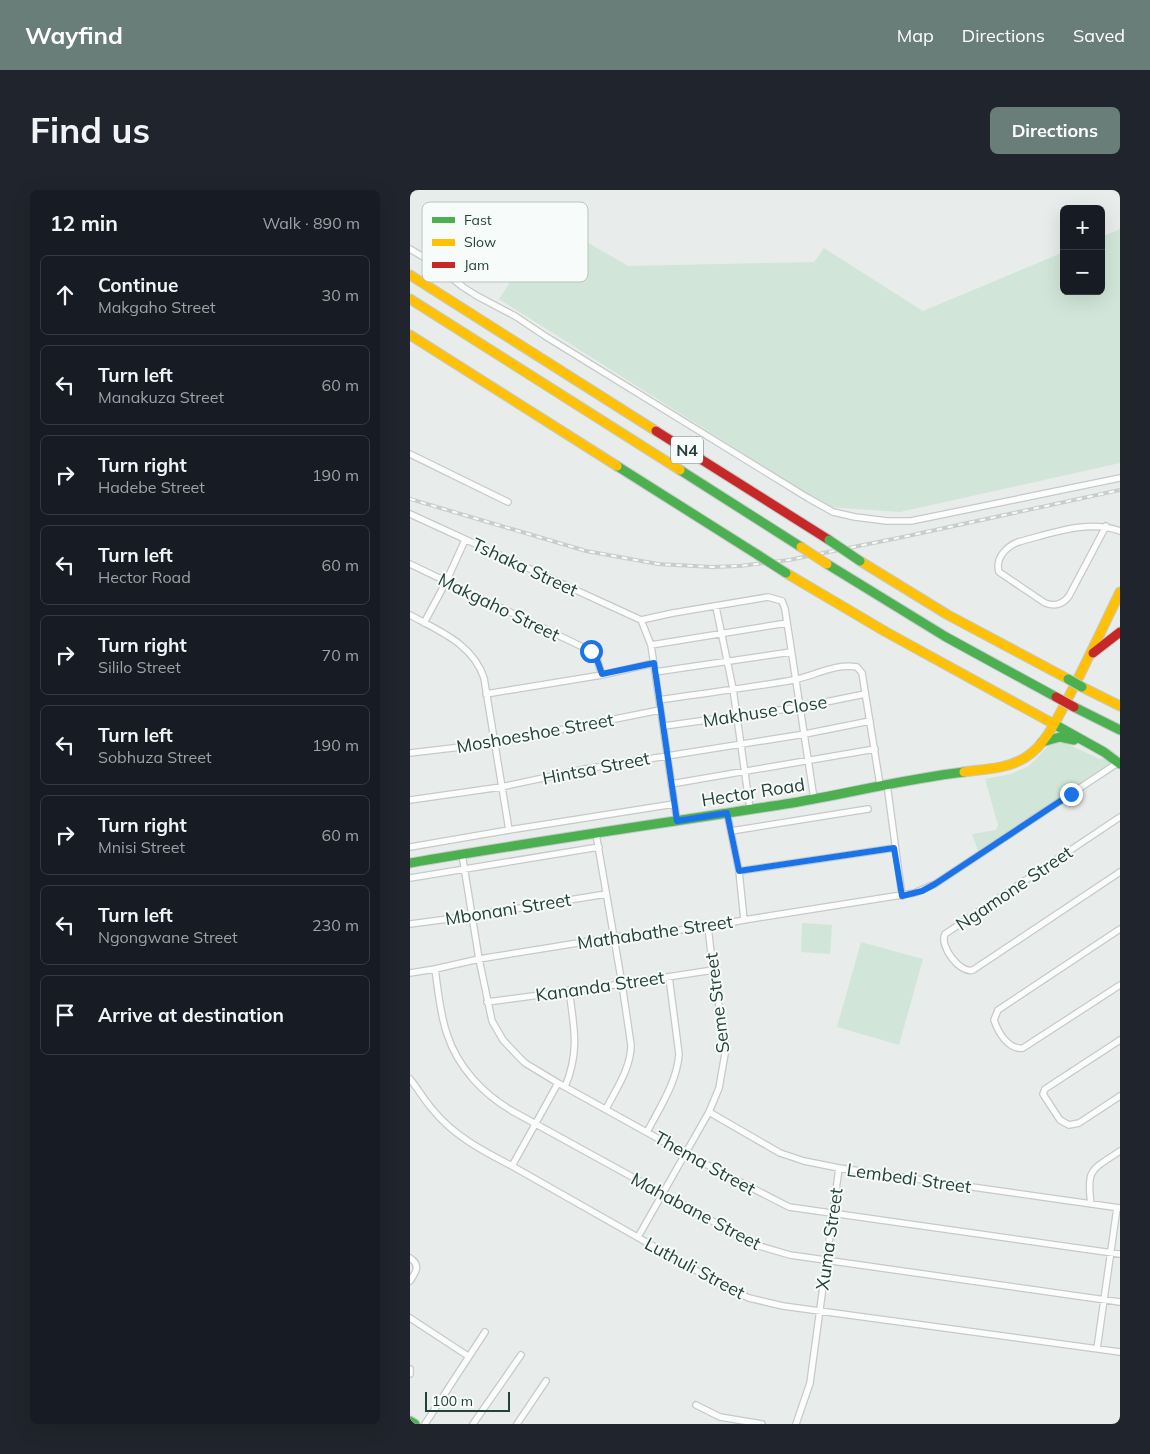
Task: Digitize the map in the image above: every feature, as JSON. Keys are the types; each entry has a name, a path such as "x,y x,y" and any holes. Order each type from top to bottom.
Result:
{"main road":[{"name":"N4","path":"410,275 948,615 1120,706"},
{"name":"N4","path":"410,299 827,564 946,637 1120,730"},
{"path":"410,335 786,573 886,632 1104,752 1119,763"},
{"name":"Hector Road","path":"410,863 814,799 920,777 997,768 1014,764 1027,757 1042,742 1054,724 1089,658 1120,592"},
{"path":"1089,658 1120,632"},
{"path":"1042,742 1057,737 1066,737 1092,749 1104,752"},
{"path":"410,1421 415,1424"}],"street":[{"path":"410,248 422,256"},
{"path":"457,282 470,292 515,316 702,434 833,512 887,521 912,520 1120,478"},
{"path":"410,454 508,502"},
{"name":"Tshaka Street","path":"410,514 641,620"},
{"path":"1106,526 1069,596 1063,603 1053,605 1045,603 999,572 1000,558 1008,547 1018,542 1078,528 1106,526 1120,531"},
{"path":"424,623 446,582 465,540"},
{"name":"Makgaho Street","path":"410,564 591,651 595,654 602,674"},
{"path":"677,821 651,645 641,620 673,613 773,597 782,601 814,799"},
{"path":"716,607 733,689 750,809"},
{"path":"410,615 461,644 473,656 481,668 509,830"},
{"path":"651,645 787,623"},
{"path":"655,672 791,652"},
{"path":"486,694 654,663"},
{"path":"659,700 796,679 823,670 857,667 862,674 874,749 884,784 902,896"},
{"name":"Makhuse Close","path":"664,726 800,707 865,694"},
{"name":"Moshoeshoe Street","path":"410,753 495,743 660,710"},
{"name":"Hintsa Street","path":"410,800 501,787 585,769 742,745 870,721"},
{"path":"671,784 809,762 874,749"},
{"name":"Mathabathe Street","path":"410,973 479,958 615,937 708,927 902,896 922,891 1119,763"},
{"path":"410,848 674,804"},
{"name":"Hector Road","path":"731,831 868,809"},
{"path":"727,813 739,871 744,920"},
{"name":"Ngamone Street","path":"1120,816 945,934 944,946 960,967 969,971 978,967 1120,872"},
{"path":"596,834 615,937 631,1054 626,1070 606,1109"},
{"path":"410,878 599,847"},
{"path":"739,871 894,848"},
{"name":"Thema Street","path":"462,854 471,916 492,1021 503,1040 525,1063 686,1154 789,1207 1120,1254"},
{"name":"Mbonani Street","path":"410,924 606,894"},
{"name":"Seme Street","path":"638,1237 709,1112 719,1088 726,1048 708,927"},
{"path":"1120,929 998,1010 994,1015 995,1025 1008,1044 1013,1047 1022,1048 1120,984"},
{"name":"Mahabane Street","path":"435,969 446,1033 458,1059 476,1083 489,1096 536,1124 756,1245 780,1253 1120,1302"},
{"name":"Kananda Street","path":"487,1002 713,970"},
{"path":"647,1132 672,1084 678,1066 679,1054 669,977"},
{"path":"566,1087 572,1072 576,1047 569,990"},
{"path":"1120,1040 1045,1089 1043,1094 1060,1120 1069,1125 1079,1124 1120,1096"},
{"name":"Luthuli Street","path":"410,1079 433,1111 447,1125 476,1147 729,1289 749,1298 819,1311 1120,1352"},
{"path":"512,1166 558,1083"},
{"name":"Lembedi Street","path":"709,1112 780,1153 804,1161 839,1168 1119,1208"},
{"path":"1091,1204 1089,1183 1092,1171 1120,1152"},
{"name":"Xuma Street","path":"819,1311 839,1168"},
{"path":"1098,1349 1110,1252 1119,1208"},
{"path":"410,1258 417,1267 410,1281"},
{"path":"796,1424 810,1383 819,1311"},
{"path":"410,1318 468,1356"},
{"path":"425,1424 485,1332"},
{"path":"473,1424 521,1355"},
{"path":"410,1369 410,1374"},
{"path":"517,1424 546,1380"},
{"path":"696,1405 726,1421 762,1424"}],"green space":[{"path":"1120,229 1120,463 900,512 828,507 499,299 510,282 588,282 588,243 628,266 814,262 824,248 923,311 1060,254 1060,295 1105,295 1105,235"},
{"path":"1052,742 1065,743 1100,759 1108,759 1117,767 978,851 972,834 996,830 998,825 985,779 1011,774 1029,766"},
{"path":"802,923 832,925 830,954 801,952"},
{"path":"861,942 923,959 899,1045 837,1027"}],"railway":[{"path":"410,499 586,551 658,564 712,567 740,566 789,560 1120,490"}],"traffic: fast":[{"path":"617,466 758,555"},
{"path":"680,470 801,547"},
{"path":"829,540 860,561"},
{"path":"758,555 786,573"},
{"path":"827,564 946,637 1056,697"},
{"path":"1068,679 1082,687"},
{"path":"1074,707 1120,730"},
{"path":"1052,723 1104,752 1120,764"},
{"path":"1042,742 1060,737 1074,740"},
{"path":"410,863 792,803 899,782 964,772"},
{"path":"410,1421 415,1424"}],"traffic: slow":[{"path":"410,275 656,431"},
{"path":"410,299 680,470"},
{"path":"410,335 617,466"},
{"path":"801,547 827,564"},
{"path":"860,561 948,615 1068,679"},
{"path":"786,573 886,632 1052,723"},
{"path":"964,772 1012,764 1026,757 1039,746 1058,717 1120,592"},
{"path":"1082,687 1120,706"}],"traffic: jam":[{"path":"656,431 829,540"},
{"path":"1093,653 1120,632"},
{"path":"1056,697 1074,707"}],"route":[{"path":"591,651 595,654 602,674 654,663 677,821 727,813 739,871 894,848 902,896 922,891 935,884 1071,794"}]}
